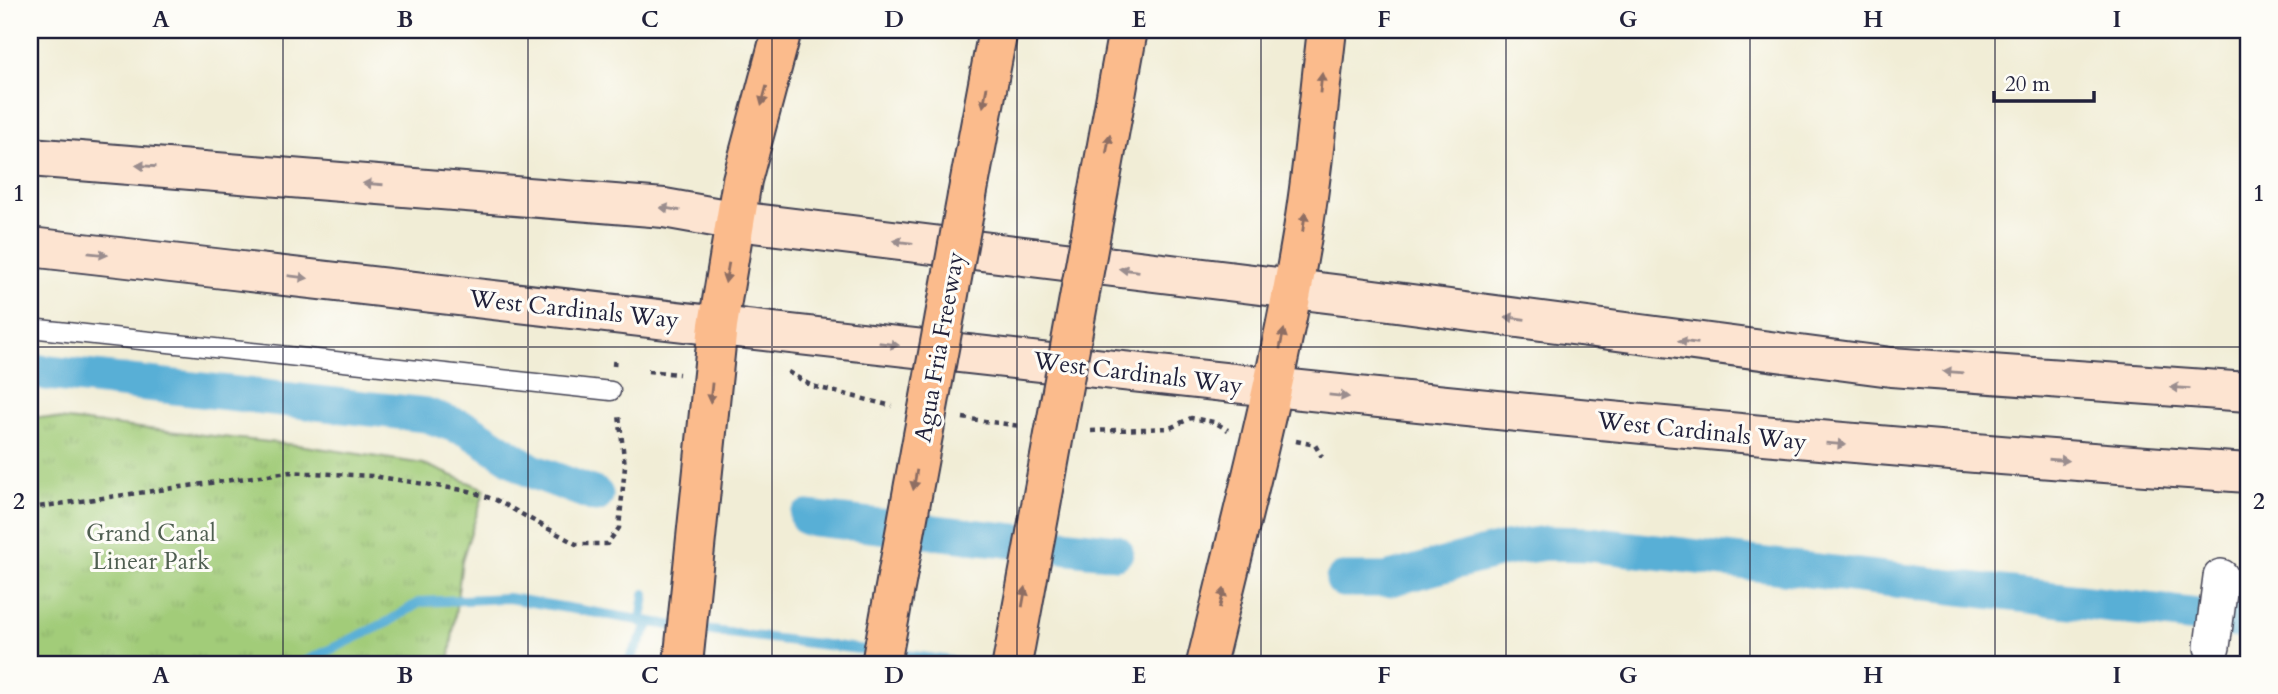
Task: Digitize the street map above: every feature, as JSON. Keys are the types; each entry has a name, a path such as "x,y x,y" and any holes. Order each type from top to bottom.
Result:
{"highway":[{"path":"683,664 718,325 737,221 741,180 782,30"},
{"name":"Agua Fria Freeway","path":"881,664 998,30"},
{"path":"1012,664 1128,30"},
{"path":"1206,664 1256,460 1304,228 1327,30"}],"main road":[{"path":"30,157 664,208 737,221 1292,289 1891,367 2248,392"},
{"name":"West Cardinals Way","path":"30,247 1271,388 1831,444 2248,473"}],"street":[{"path":"2212,647 2220,584"}],"lane":[{"path":"30,328 611,391"}],"path":[{"path":"785,370 811,386 899,408"},
{"path":"951,417 1029,428"},
{"path":"1083,430 1170,428 1191,418 1214,422 1228,430"},
{"path":"30,508 301,473 373,476 469,491 496,500 576,544 607,544 619,528 625,466"}],"green space":[{"name":"Grand Canal Linear Park","path":"30,416 305,446 424,464 485,489 462,560 449,664 30,664"}],"waterway":[{"path":"30,371 426,415 469,430 532,471 596,495"},
{"path":"807,518 1116,552"},
{"path":"1343,580 1386,580 1505,549 1546,543 1589,544 2248,622"},
{"path":"641,622 645,594"},
{"path":"300,664 388,622 420,602 508,598 681,627"},
{"path":"627,664 650,623"},
{"path":"696,629 875,651"},
{"path":"890,653 972,664"}]}
